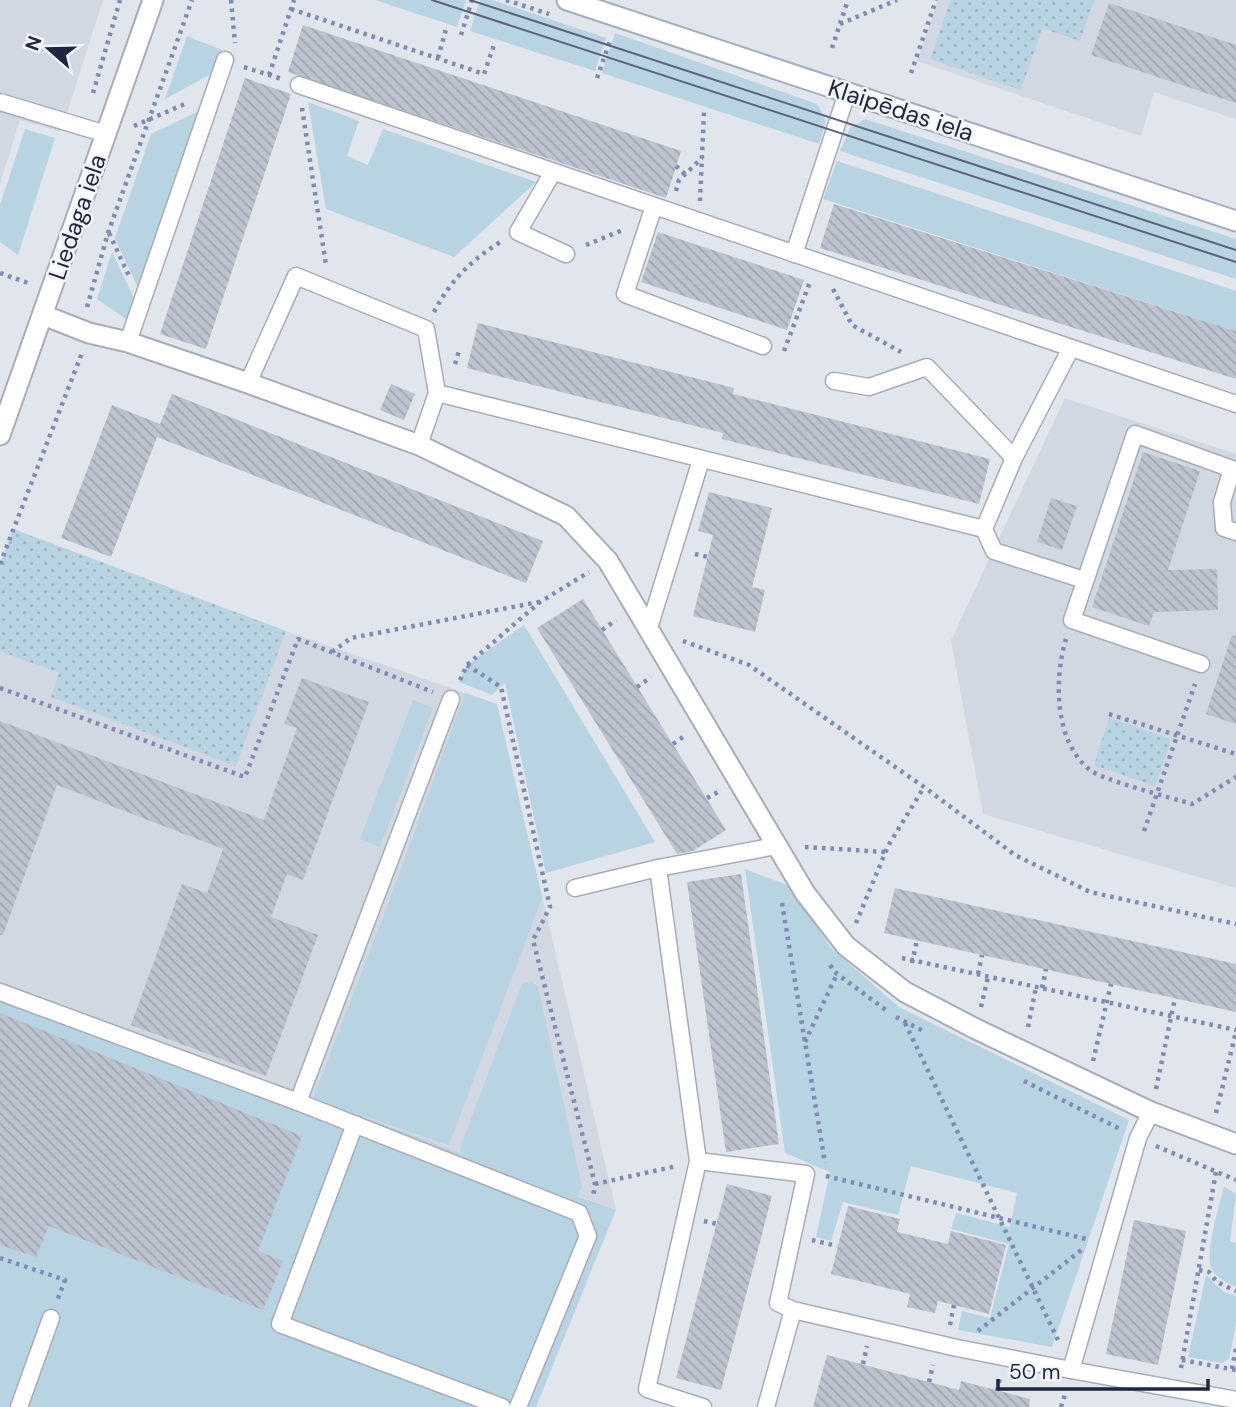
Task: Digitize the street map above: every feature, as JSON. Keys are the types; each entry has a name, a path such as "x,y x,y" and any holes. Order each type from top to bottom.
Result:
{"street":[{"name":"Liedaga iela","path":"0,435 153,0"},
{"name":"Klaipēdas iela","path":"567,0 1236,221"},
{"path":"43,315 89,333 128,342 248,383 419,445 566,516 608,561 805,893 846,946 905,992 1152,1112 1236,1144"}],"lane":[{"path":"128,342 216,89 231,62"},
{"path":"292,83 554,172 657,212 696,220 1236,404"},
{"path":"794,254 847,93"},
{"path":"0,102 106,134"},
{"path":"554,172 518,232 566,254"},
{"path":"657,212 625,294 763,346"},
{"path":"248,383 296,276 426,329 437,393 419,445"},
{"path":"1071,348 1014,457 984,529 994,551 1084,580"},
{"path":"834,381 869,387 927,367 1014,457"},
{"path":"437,393 984,529"},
{"path":"1201,664 1072,620 1135,434 1232,469 1222,502 1224,528 1236,532"},
{"path":"649,628 701,460"},
{"path":"298,1102 452,699"},
{"path":"575,888 658,868 776,846"},
{"path":"658,868 698,1161 647,1390 703,1407"},
{"path":"0,992 298,1102 579,1213 588,1236 519,1407"},
{"path":"1071,1370 1138,1138 1152,1112"},
{"path":"355,1124 280,1324 502,1407"},
{"path":"698,1161 806,1174 778,1304 793,1310 957,1348 1236,1400"},
{"path":"766,1407 793,1310"},
{"path":"19,1407 51,1318"}],"path":[{"path":"82,128 120,0"},
{"path":"0,564 89,333 87,303 108,233 192,0"},
{"path":"231,0 231,62 292,83 330,290"},
{"path":"270,75 294,0"},
{"path":"461,35 472,0"},
{"path":"832,48 848,0"},
{"path":"840,24 897,0"},
{"path":"911,73 936,0"},
{"path":"291,9 484,74 494,45"},
{"path":"438,58 446,29"},
{"path":"106,134 150,121 216,89"},
{"path":"696,220 702,192 704,112"},
{"path":"566,254 657,212 679,180 703,158"},
{"path":"676,166 686,175"},
{"path":"426,329 446,290 478,255 518,232"},
{"path":"108,233 141,301"},
{"path":"763,346 786,351 817,261"},
{"path":"817,261 852,325 927,367"},
{"path":"0,273 28,283"},
{"path":"0,688 245,777 298,639 452,699 467,665 540,602 608,561"},
{"path":"332,653 351,638 540,602"},
{"path":"1072,620 1061,655 1058,682 1060,713 1073,750 1090,771 1192,804 1236,777"},
{"path":"649,628 749,666 924,787 1014,855 1090,892 1236,924"},
{"path":"1143,831 1201,664"},
{"path":"467,665 500,687 550,907 533,940 595,1184 588,1236"},
{"path":"1109,714 1236,754"},
{"path":"805,1042 837,974 886,852 924,787"},
{"path":"776,846 886,852"},
{"path":"780,892 827,1176 824,1189"},
{"path":"978,974 982,955"},
{"path":"899,957 1236,1031 1210,1136"},
{"path":"1023,1051 1046,969"},
{"path":"1088,1082 1111,984"},
{"path":"1152,1112 1175,998"},
{"path":"905,1022 1033,1285 1071,1370"},
{"path":"595,1184 698,1161"},
{"path":"1177,1389 1216,1172"},
{"path":"806,1174 827,1176 1093,1241 1033,1285 957,1348"},
{"path":"808,1251 814,1227"},
{"path":"811,1239 837,1246"},
{"path":"0,1258 65,1280 51,1318"},
{"path":"1199,1270 1209,1272 1217,1282 1236,1291"},
{"path":"1182,1360 1234,1369 1236,1348"},
{"path":"863,1364 865,1353"},
{"path":"929,1382 932,1370"},
{"path":"997,1391 1000,1378"},
{"path":"1061,1407 1065,1394"}],"shaded area":[{"path":"0,0 103,0 61,132 20,120 0,184"},
{"path":"375,0 466,0 457,27"},
{"path":"480,0 492,0 606,38 595,71 470,31"},
{"path":"938,0 1236,0 1236,119 1154,92 1141,136 917,61"},
{"path":"951,0 1094,0 1080,41 1042,28 1021,90 930,59"},
{"path":"615,33 817,104 826,121 819,144 602,73"},
{"path":"187,36 222,50 213,73 165,99"},
{"path":"308,102 359,121 347,156 368,165 383,129 536,182 454,257 326,209"},
{"path":"197,112 140,292 115,238 151,134"},
{"path":"865,119 1236,239 1236,279 840,151 850,128"},
{"path":"25,129 55,138 18,255 0,242 0,205"},
{"path":"837,161 1236,291 1236,331 823,199"},
{"path":"112,252 136,302 129,321 97,299"},
{"path":"1065,398 1236,454 1236,888 983,814 951,640"},
{"path":"13,529 286,631 497,704 616,1210 0,982 0,564"},
{"path":"13,529 286,631 236,766 51,697 59,673 0,651 0,564"},
{"path":"524,625 655,842 546,873 505,683 492,695 459,682 467,665"},
{"path":"465,693 497,704 542,898 449,1145 354,1113 461,1153 460,1148 522,984 531,981 538,987 582,1187 577,1196 616,1210 536,1407 0,1407 0,982 313,1098 390,899"},
{"path":"413,700 433,708 380,847 360,839"},
{"path":"1109,718 1171,739 1155,786 1094,765"},
{"path":"745,869 793,887 830,947 899,1007 1129,1120 1052,1347 958,1330 962,1311 990,1318 1009,1244 951,1229 956,1213 1010,1227 1017,1193 911,1166 898,1215 843,1202 831,1241 816,1237 830,1172 785,1153"},
{"path":"1224,1186 1236,1194 1230,1241 1236,1243 1236,1287 1215,1274 1210,1259 1211,1239"},
{"path":"1206,1275 1224,1292 1236,1296 1236,1324 1229,1359 1222,1363 1188,1357"}],"building":[{"path":"1109,3 1236,45 1236,103 1091,55"},
{"path":"303,25 681,151 666,198 288,72"},
{"path":"245,78 291,94 206,349 160,334"},
{"path":"834,204 1236,331 1236,379 820,248"},
{"path":"658,232 804,280 787,330 641,282"},
{"path":"478,323 734,388 733,394 990,459 979,504 722,439 723,433 467,368"},
{"path":"391,384 415,394 404,420 380,410"},
{"path":"172,394 543,541 526,583 157,437 111,557 61,538 112,405 160,424"},
{"path":"1143,452 1200,471 1168,570 1217,569 1218,610 1154,612 1149,626 1092,607"},
{"path":"709,492 772,508 752,587 765,590 755,632 693,616 713,535 698,531"},
{"path":"1051,498 1077,506 1062,550 1037,542"},
{"path":"583,599 726,830 693,851 677,854 537,628"},
{"path":"1232,635 1236,636 1236,724 1206,714"},
{"path":"302,678 369,702 303,880 287,874 271,917 318,935 266,1076 131,1025 182,884 207,893 223,849 57,785 3,935 0,935 0,721 264,820 297,728 284,724"},
{"path":"741,874 779,1144 726,1152 687,882"},
{"path":"895,888 1236,964 1236,1012 884,933"},
{"path":"0,1013 302,1136 258,1251 283,1261 263,1310 49,1226 36,1257 0,1245"},
{"path":"727,1184 772,1196 721,1390 676,1378"},
{"path":"848,1206 900,1219 897,1232 948,1244 951,1231 1006,1245 989,1314 938,1301 935,1313 907,1307 910,1294 831,1274"},
{"path":"1134,1220 1186,1231 1158,1365 1106,1354"},
{"path":"827,1355 959,1390 961,1381 1030,1399 1029,1407 813,1407"}],"tram line":[{"path":"432,0 1236,262"},
{"path":"470,0 1236,250"}]}
